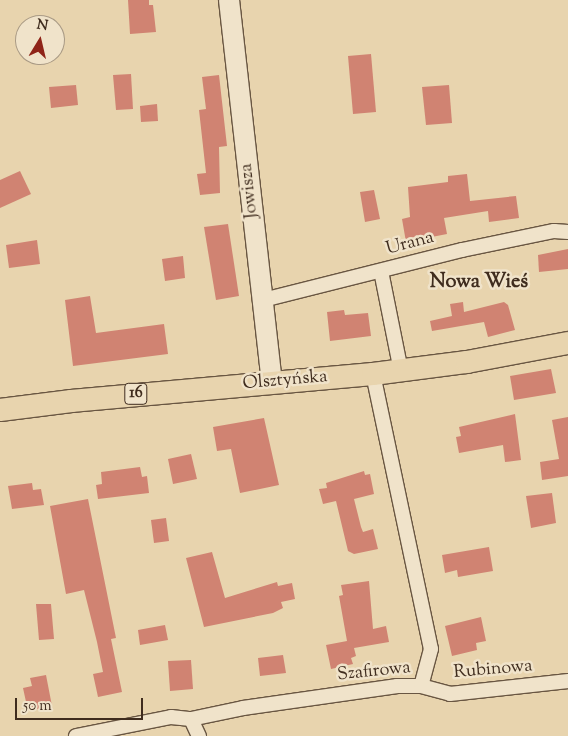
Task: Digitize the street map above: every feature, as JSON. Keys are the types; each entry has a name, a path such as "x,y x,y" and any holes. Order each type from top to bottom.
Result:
{"main road":[{"name":"Olsztyńska","path":"0,410 272,382 401,371 568,343"}],"street":[{"name":"Jowisza","path":"229,0 272,382"},
{"name":"Urana","path":"263,300 381,272 462,250 554,231 568,232"},
{"path":"381,272 401,371"},
{"name":"Szafirowa","path":"76,736 171,717 191,719 302,699 397,686 421,686 432,649 373,374"},
{"name":"Rubinowa","path":"421,686 450,694 568,681"},
{"path":"191,719 199,736"}],"building":[{"path":"128,0 149,0 149,5 153,5 156,32 130,34"},
{"path":"371,54 376,112 353,114 348,56"},
{"path":"131,74 133,109 116,110 113,75"},
{"path":"219,75 227,146 219,147 220,193 200,195 197,174 206,173 199,110 206,109 202,77"},
{"path":"76,85 78,105 51,108 49,87"},
{"path":"449,85 452,123 426,125 422,87"},
{"path":"157,104 158,121 141,122 140,106"},
{"path":"20,171 31,194 0,208 0,180"},
{"path":"467,174 470,201 516,196 519,218 489,222 488,211 444,218 447,234 406,242 402,219 410,217 408,187 448,182 448,176"},
{"path":"374,190 380,219 365,222 360,192"},
{"path":"228,224 239,296 216,300 204,227"},
{"path":"37,240 40,264 9,268 6,245"},
{"path":"568,249 568,269 539,272 538,255"},
{"path":"183,256 185,278 165,281 162,259"},
{"path":"90,296 96,333 164,324 168,354 73,366 65,300"},
{"path":"463,302 464,312 504,302 508,305 515,330 488,337 484,322 432,331 430,321 452,316 450,304"},
{"path":"344,310 345,315 368,313 371,336 330,341 327,312"},
{"path":"551,369 556,393 514,400 510,376"},
{"path":"515,414 521,460 505,462 503,445 459,453 456,437 461,436 459,427"},
{"path":"568,417 568,476 542,480 540,462 559,459 552,420"},
{"path":"264,418 279,485 240,493 231,449 217,451 213,427"},
{"path":"191,454 197,479 173,484 168,459"},
{"path":"140,467 142,477 147,476 149,493 98,499 96,485 102,484 101,472"},
{"path":"364,471 365,475 370,474 374,494 354,499 363,532 373,529 378,549 354,554 348,551 336,501 323,504 319,489 327,488 326,483"},
{"path":"32,483 33,490 41,489 44,505 12,509 8,486"},
{"path":"552,493 556,523 531,528 526,496"},
{"path":"88,499 116,638 111,639 122,692 98,697 93,674 103,672 84,590 66,594 50,506"},
{"path":"166,518 169,541 154,543 151,520"},
{"path":"489,547 493,571 458,577 457,570 445,573 442,555"},
{"path":"212,552 225,598 277,582 278,586 292,583 295,599 281,602 283,608 273,613 204,627 186,558"},
{"path":"369,581 373,629 386,626 389,642 354,648 356,656 351,658 353,664 331,669 326,645 347,641 339,596 343,595 341,585"},
{"path":"36,604 51,604 54,639 39,640"},
{"path":"481,617 486,641 476,643 477,650 452,656 445,626"},
{"path":"165,625 168,640 140,645 138,630"},
{"path":"283,655 286,673 260,676 258,658"},
{"path":"191,660 193,689 170,691 168,661"},
{"path":"46,675 52,706 28,711 23,688 32,686 30,678"}],"district":[{"name":"Nowa Wieś","path":"479,282"}]}
